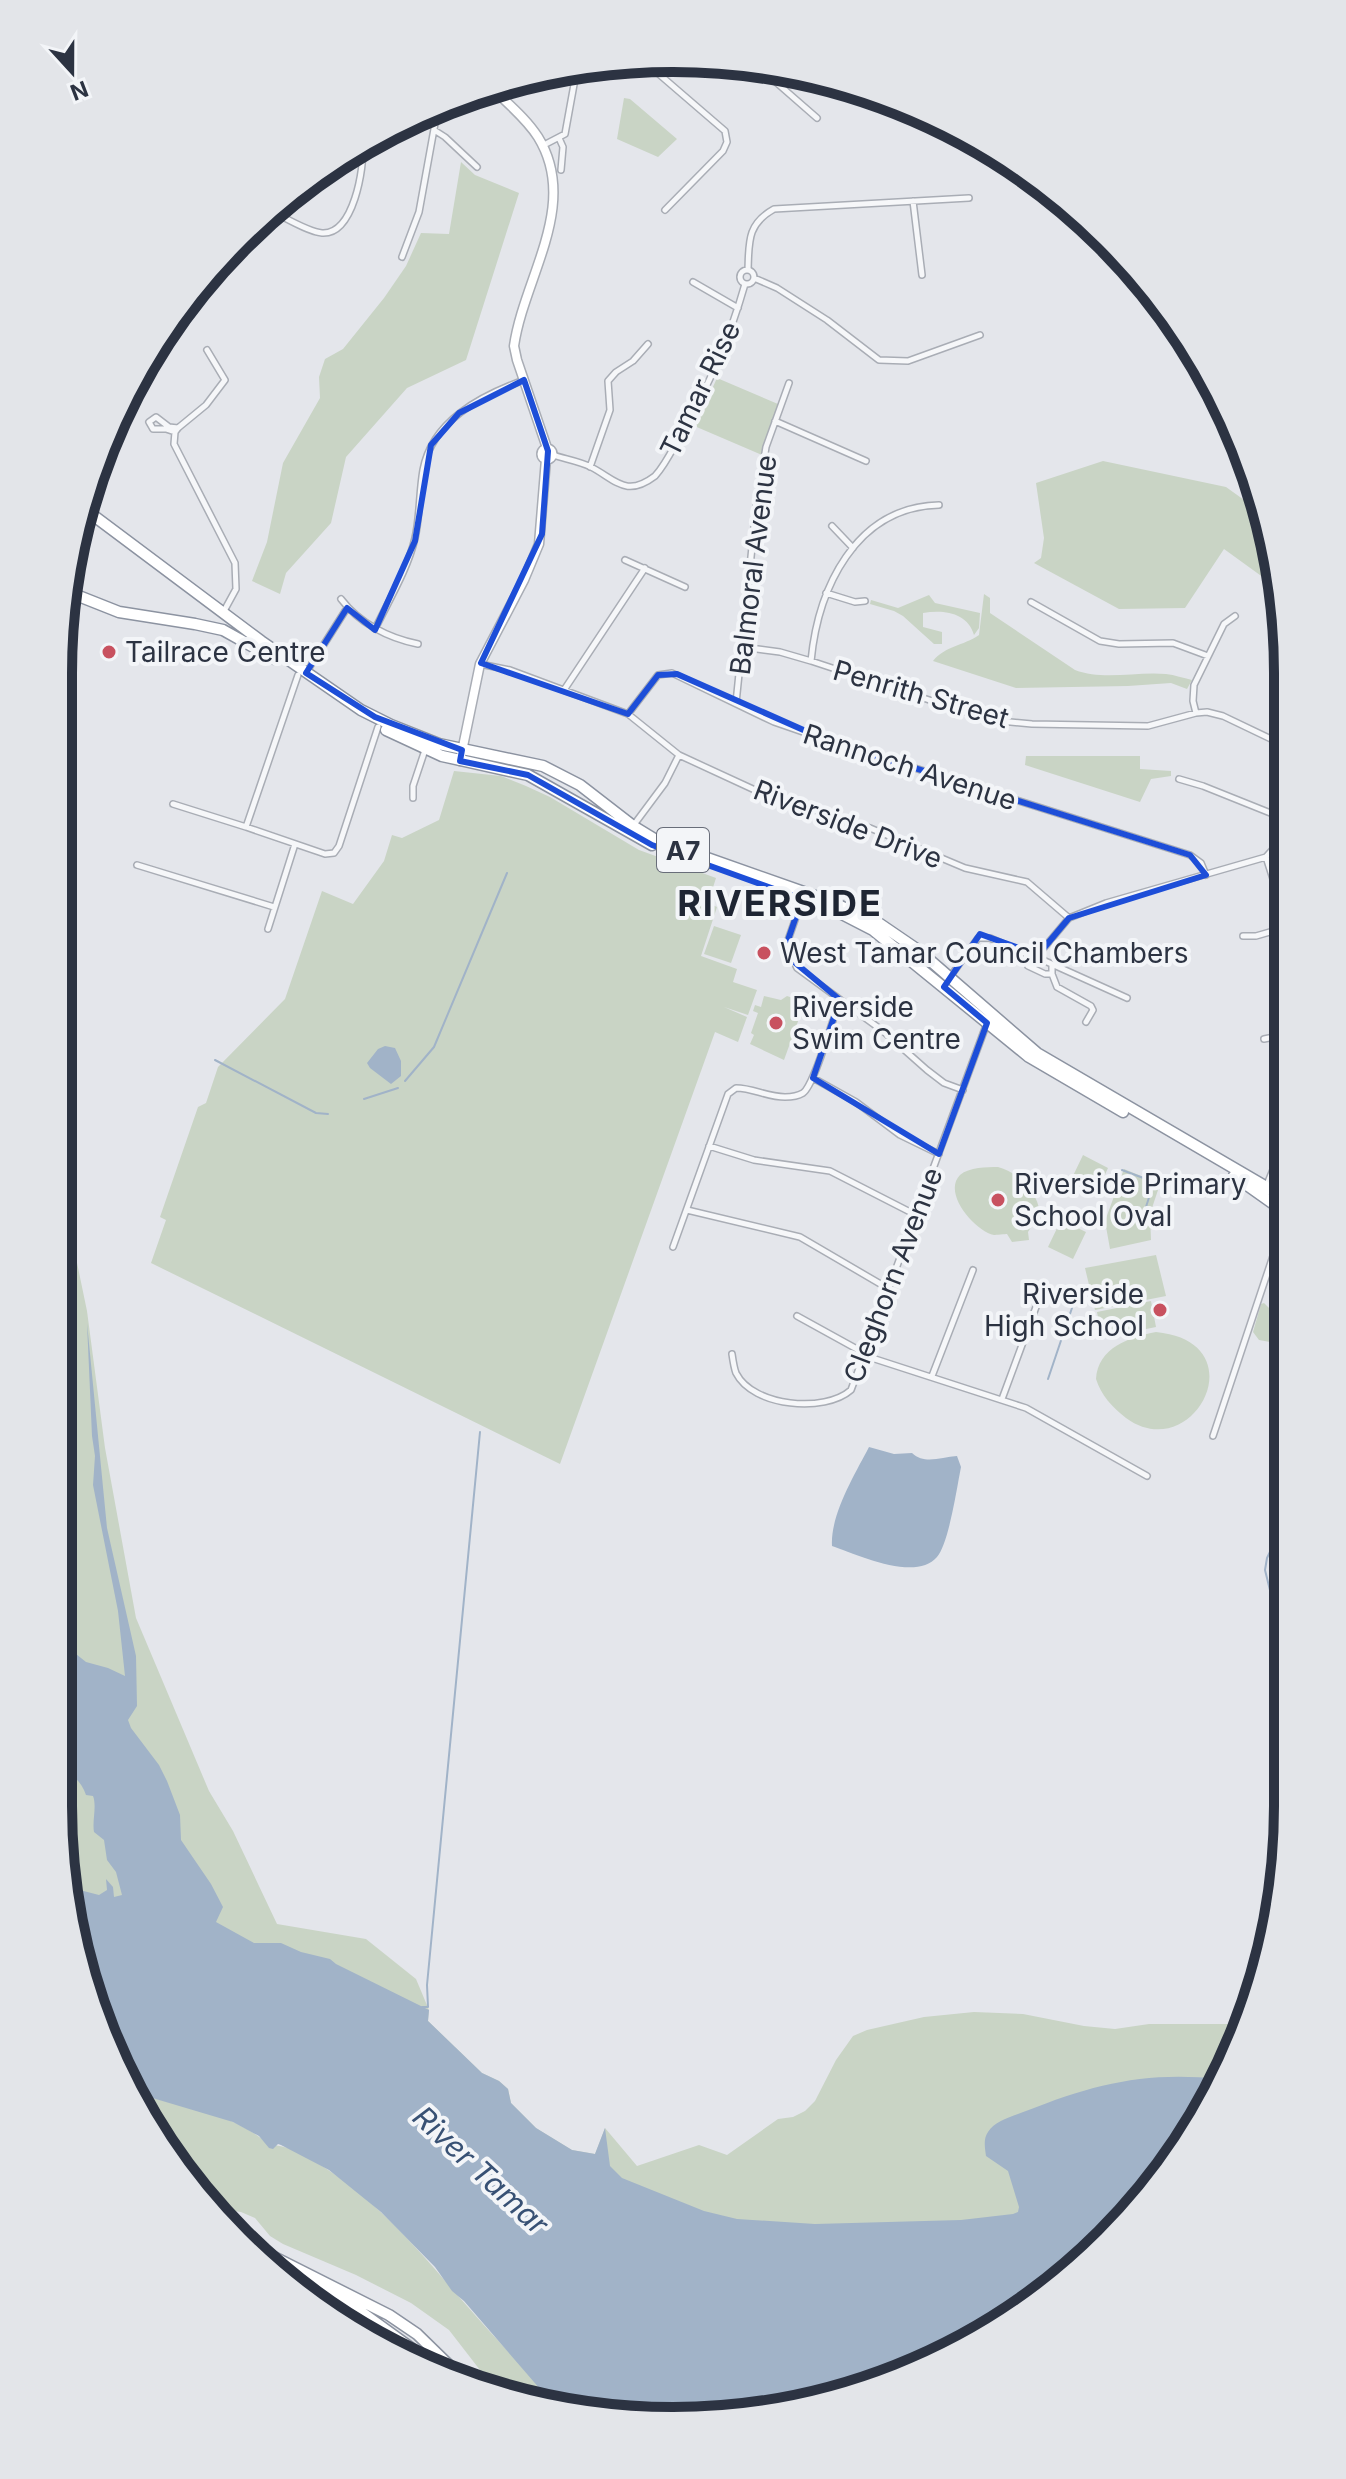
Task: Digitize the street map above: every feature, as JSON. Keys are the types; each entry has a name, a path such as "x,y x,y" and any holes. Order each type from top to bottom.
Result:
{"highway":[{"name":"A7","path":"93,515 344,707 378,727 426,749 524,761 564,776 656,840 854,911 895,933 987,1023 1040,1064 1228,1173 1274,1204"},
{"name":"A7","path":"77,595 119,612 220,629 383,721 461,755 528,775 652,845 840,913 873,930 947,982 1037,1053 1274,1192"},
{"path":"220,629 224,613"},
{"path":"279,2259 389,2315 417,2334 446,2362"},
{"path":"307,2283 346,2303 409,2346"}],"street":[{"path":"657,72 719,125 725,131 727,142 723,151 665,210"},
{"path":"542,146 566,132 575,81"},
{"path":"776,81 817,118"},
{"path":"461,755 480,664 524,580 539,544 549,454 515,353 515,342 552,214 552,176 542,146 527,123 503,99"},
{"path":"402,257 419,212 436,121"},
{"path":"434,130 477,167"},
{"path":"559,138 563,147 561,170"},
{"path":"283,216 320,233 339,229 351,209 361,160"},
{"path":"754,278 751,283 741,281 741,275 748,270 752,231 756,223 774,209 969,198"},
{"path":"913,201 922,275"},
{"path":"748,270 754,278 777,288 827,320 879,360 908,361 980,335"},
{"path":"693,282 738,308"},
{"name":"Tamar Rise","path":"549,454 590,467 625,486 639,486 655,476 705,391 724,349 745,284"},
{"path":"590,467 610,410 608,381 648,344"},
{"path":"176,430 156,417 149,422 153,429 176,430 206,405 227,378 207,350"},
{"path":"375,629 415,541 423,469 431,445 447,422 459,413 500,389 524,380"},
{"name":"Balmoral Avenue","path":"736,703 756,508 766,447 789,383"},
{"path":"775,421 866,461"},
{"path":"176,430 176,449 235,563 236,589 224,613"},
{"path":"811,661 814,636 826,593 835,573 853,548 894,514 908,508 939,505"},
{"path":"832,526 853,548"},
{"path":"625,560 685,587"},
{"path":"564,690 645,568"},
{"path":"826,593 855,602 865,601"},
{"path":"341,599 347,608 375,629 418,644"},
{"path":"1031,602 1100,641 1119,644 1173,643 1208,656"},
{"path":"246,827 302,674 347,608"},
{"path":"1196,713 1193,693 1224,624 1235,616"},
{"name":"Penrith Street","path":"742,647 780,652 1007,723 1148,726 1207,712 1223,716 1274,741"},
{"name":"Riverside Drive","path":"480,664 510,670 628,714 679,755 757,791 866,826 965,868 1027,882 1069,918"},
{"name":"Rannoch Avenue","path":"628,714 658,675 677,674 774,722 1190,855 1201,863 1206,875"},
{"path":"173,804 329,855 337,851 378,727"},
{"path":"413,798 413,786 426,749"},
{"path":"633,826 665,783 679,755"},
{"path":"1179,779 1274,814"},
{"path":"268,929 295,844"},
{"path":"1038,955 1069,918 1106,903 1266,857 1274,848"},
{"path":"1266,857 1274,882"},
{"path":"137,865 274,907"},
{"path":"802,899 788,940 793,961 801,972 890,1037 944,1083 963,1090"},
{"path":"1243,936 1274,931"},
{"path":"947,982 981,937 1031,956 1038,955 1127,998"},
{"path":"1052,964 1057,987 1091,1006 1093,1010 1086,1022"},
{"path":"1028,966 1052,974"},
{"path":"673,1247 731,1090 741,1088 763,1095 796,1095 806,1090 836,1012 843,1003"},
{"name":"Cleghorn Avenue","path":"732,1354 736,1373 754,1390 788,1402 818,1404 836,1400 851,1390 987,1023"},
{"path":"1264,1039 1274,1037"},
{"path":"813,1078 856,1102 900,1135 939,1154"},
{"path":"709,1146 754,1160 830,1171 916,1215"},
{"path":"1266,1187 1274,1167"},
{"path":"687,1210 800,1237 889,1289"},
{"path":"1213,1436 1274,1256"},
{"path":"932,1376 973,1270"},
{"path":"1002,1399 1036,1307"},
{"path":"797,1316 875,1359 1002,1399 1041,1415 1147,1476"},
{"path":"404,2342 408,2345"}],"highlighted area":[{"path":"524,380 548,451 542,534 481,663 628,714 658,675 677,674 826,740 1190,855 1206,875 1069,918 1038,955 980,934 944,987 987,1023 939,1154 813,1078 840,1000 793,961 788,940 802,899 652,845 528,775 460,761 462,750 375,717 306,673 347,608 375,630 415,541 431,445 459,413"}],"green space":[{"path":"624,98 630,99 677,139 658,157 617,139"},
{"path":"461,162 475,175 519,193 466,360 407,388 346,457 331,523 286,573 280,594 252,581 267,542 283,463 320,398 319,377 325,359 343,349 384,298 406,266 421,233 449,234"},
{"path":"717,378 778,404 762,455 692,425"},
{"path":"1103,461 1226,487 1250,504 1266,580 1224,549 1185,608 1119,609 1034,563 1041,558 1044,538 1036,483"},
{"path":"984,594 990,598 990,613 1075,670 1097,675 1155,673 1192,680 1187,689 1171,683 1016,688 933,661 943,652 979,635"},
{"path":"929,595 935,603 980,613 979,628 974,635 961,617 939,612 923,613 923,627 942,632 942,644 934,644 903,616 870,604 871,600 898,608"},
{"path":"1026,756 1140,756 1140,769 1171,771 1171,776 1151,779 1140,802 1025,765"},
{"path":"454,771 501,776 526,786 639,850 716,878 708,903 717,907 701,956 737,969 733,982 757,990 748,1015 724,1007 747,1017 738,1042 715,1032 560,1464 151,1263 166,1220 160,1217 198,1107 206,1103 218,1067 285,999 322,891 353,904 384,861 392,835 402,838 439,820"},
{"path":"714,926 741,935 731,963 704,954"},
{"name":"Riverside Swim Centre","path":"764,996 781,1000 787,996 805,1002 784,1060 750,1044 758,1013 753,1011 755,1005 761,1007"},
{"path":"1083,1155 1108,1168 1097,1192 1071,1180"},
{"name":"Riverside Primary School Oval","path":"998,1167 1020,1178 1035,1197 1040,1213 1028,1232 1029,1240 1012,1242 1007,1234 986,1232 970,1219 958,1201 955,1191 960,1175 973,1169"},
{"path":"1124,1169 1156,1182 1158,1190 1150,1214 1151,1240 1110,1249 1105,1221"},
{"path":"1061,1220 1086,1232 1073,1259 1048,1247"},
{"path":"72,1239 87,1311 105,1448 136,1618 209,1791 233,1831 277,1924 366,1939 416,1979 429,2010 428,2021 482,2073 508,2089 511,2103 536,2128 572,2150 595,2154 605,2128 637,2166 699,2145 727,2155 778,2119 805,2111 815,2101 836,2060 853,2036 867,2030 924,2017 974,2012 1023,2014 1115,2029 1149,2024 1233,2024 1212,2072 1173,2140 1150,2172 1098,2231 1039,2283 1007,2306 939,2345 893,2365 81,1906 73,1845 72,1806"},
{"path":"1156,1255 1166,1296 1095,1310 1085,1268"},
{"path":"1151,1301 1156,1327 1102,1338 1097,1312"},
{"path":"1264,1303 1274,1314 1274,1340 1270,1342 1259,1340 1253,1332 1261,1304"},
{"path":"1156,1332 1187,1341 1204,1357 1209,1377 1205,1397 1192,1415 1173,1427 1151,1429 1116,1410 1096,1379 1102,1359 1109,1352 1126,1341"},
{"path":"148,2096 224,2118 269,2145 303,2155 342,2180 393,2224 513,2356 569,2397 517,2387 485,2377 449,2330 411,2303 356,2275 283,2244 270,2236 255,2218 229,2210 196,2172"}],"water":[{"path":"385,1046 395,1048 401,1061 401,1076 391,1084 367,1063 378,1049"},
{"name":"River Tamar","path":"87,1323 107,1528 136,1656 137,1706 128,1720 159,1765 180,1815 181,1840 223,1907 216,1922 254,1943 281,1943 330,1959 429,2010 428,2021 482,2073 508,2089 511,2103 536,2128 572,2150 595,2154 605,2128 610,2166 622,2178 704,2211 737,2219 815,2224 961,2220 1013,2214 1018,2212 1019,2207 1008,2171 986,2156 985,2138 995,2124 1075,2093 1121,2082 1144,2078 1209,2078 1173,2140 1150,2172 1098,2231 1039,2283 974,2326 903,2361 829,2387 712,2406 634,2406 543,2392 452,2291 435,2267 381,2212 329,2170 281,2145 269,2148 259,2136 233,2122 148,2097 134,2072 92,1962 78,1890 99,1895 107,1890 106,1879 113,1887 114,1897 122,1895 116,1872 107,1860 104,1840 94,1832 93,1796 86,1795 72,1775 72,1646 86,1662 125,1676 118,1611 93,1485 95,1456"},
{"path":"869,1447 894,1454 912,1453 922,1459 957,1456 961,1467 949,1528 937,1557 928,1564 901,1567 832,1546 839,1508"}],"waterway":[{"path":"405,1081 434,1047 507,873"},
{"path":"215,1060 316,1113 328,1114"},
{"path":"364,1099 398,1088"},
{"path":"1122,1170 1154,1182 1144,1213"},
{"path":"1048,1379 1074,1302"},
{"path":"422,2007 428,2007 427,1985 480,1432"},
{"path":"1274,1544 1265,1570 1274,1606"}],"place":[{"name":"Tailrace Centre","path":"109,652"},
{"name":"West Tamar Council Chambers","path":"764,953"},
{"name":"Riverside Swim Centre","path":"776,1023"},
{"name":"Riverside Primary School Oval","path":"998,1200"},
{"name":"Riverside High School","path":"1160,1310"}],"district":[{"name":"RIVERSIDE","path":"780,903"}]}
